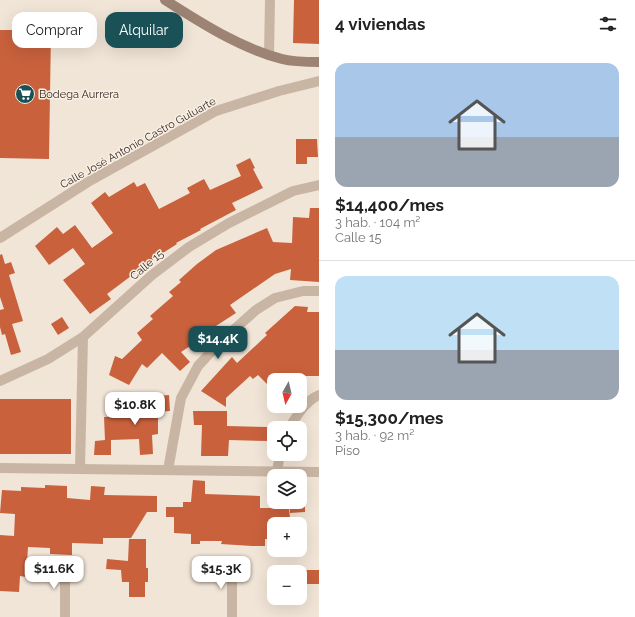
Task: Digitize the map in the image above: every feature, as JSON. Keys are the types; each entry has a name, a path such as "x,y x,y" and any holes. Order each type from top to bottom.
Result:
{"street":[{"path":"165,0 209,28 257,51 283,59 301,62 319,62"},
{"path":"269,55 270,0"},
{"name":"Calle José Antonio Castro Guluarte","path":"0,238 88,182 216,111 279,91 319,81"},
{"name":"Calle 15","path":"0,381 48,360 83,337 152,275 189,247 229,223 293,191 319,185"},
{"path":"168,470 181,398 198,366 220,342 256,310 275,298 303,291 319,291"},
{"path":"80,469 83,337"},
{"path":"294,421 307,403 312,398 319,395"},
{"path":"0,468 267,471"},
{"path":"307,472 319,472"},
{"path":"65,563 65,617"},
{"path":"232,564 232,617"}],"building":[{"path":"294,0 319,0 319,44 293,43"},
{"name":"Bodega Aurrera","path":"0,30 12,30 12,48 51,48 49,159 0,158"},
{"path":"296,139 317,139 318,157 307,157 307,164 296,164"},
{"path":"250,158 255,168 253,169 263,188 232,203 236,210 176,243 177,244 155,258 107,294 111,299 90,314 63,280 85,264 73,248 49,265 35,246 57,227 63,234 75,225 92,248 113,233 91,203 105,192 109,197 134,182 137,187 145,183 159,209 190,193 187,188 204,179 210,190 241,176 236,165"},
{"path":"310,208 319,208 319,282 290,280 291,269 275,274 230,305 236,313 199,337 201,339 181,352 190,362 180,371 162,353 147,368 142,364 129,385 109,375 115,356 122,359 142,340 137,333 153,319 150,316 173,296 169,292 181,282 179,280 197,264 216,250 267,228 273,242 292,243 293,217 309,218"},
{"path":"2,254 5,264 11,262 15,273 9,275 23,321 12,324 21,352 11,355 5,334 2,335 0,327 0,310 4,309 0,297 0,255"},
{"path":"295,306 308,307 307,312 319,312 319,376 307,376 307,373 267,373 267,384 258,375 253,379 250,376 226,398 226,407 201,391 232,357 237,363 267,335 265,333"},
{"path":"62,317 69,328 58,335 51,324"},
{"path":"169,395 170,411 158,412 158,434 152,435 153,454 140,455 139,439 111,440 111,455 94,455 95,441 105,440 104,417 137,416 135,398"},
{"path":"0,399 71,399 71,454 0,454"},
{"path":"193,411 227,411 227,426 267,427 267,441 229,440 228,456 201,456 202,425 194,425"},
{"path":"193,480 205,481 205,494 260,496 260,508 289,509 290,517 267,517 267,539 265,539 265,546 221,544 222,541 200,541 200,544 191,544 191,534 174,533 174,517 166,517 166,507 183,507 183,502 191,502"},
{"path":"45,485 67,486 67,498 90,500 91,486 105,487 104,495 157,496 157,512 147,512 131,538 103,538 103,544 72,543 72,555 50,554 50,548 28,547 26,577 20,576 19,592 0,591 0,535 14,536 15,514 0,513 2,490 21,491 21,487 45,488"},
{"path":"290,509 305,509 305,512 290,513"},
{"path":"129,539 146,539 146,568 148,568 148,582 145,582 145,597 129,597 129,582 122,582 121,570 106,569 107,559 128,561"},
{"path":"307,570 319,570 319,584 307,584"}],"place":[{"name":"Bodega Aurrera","path":"25,94"}]}
